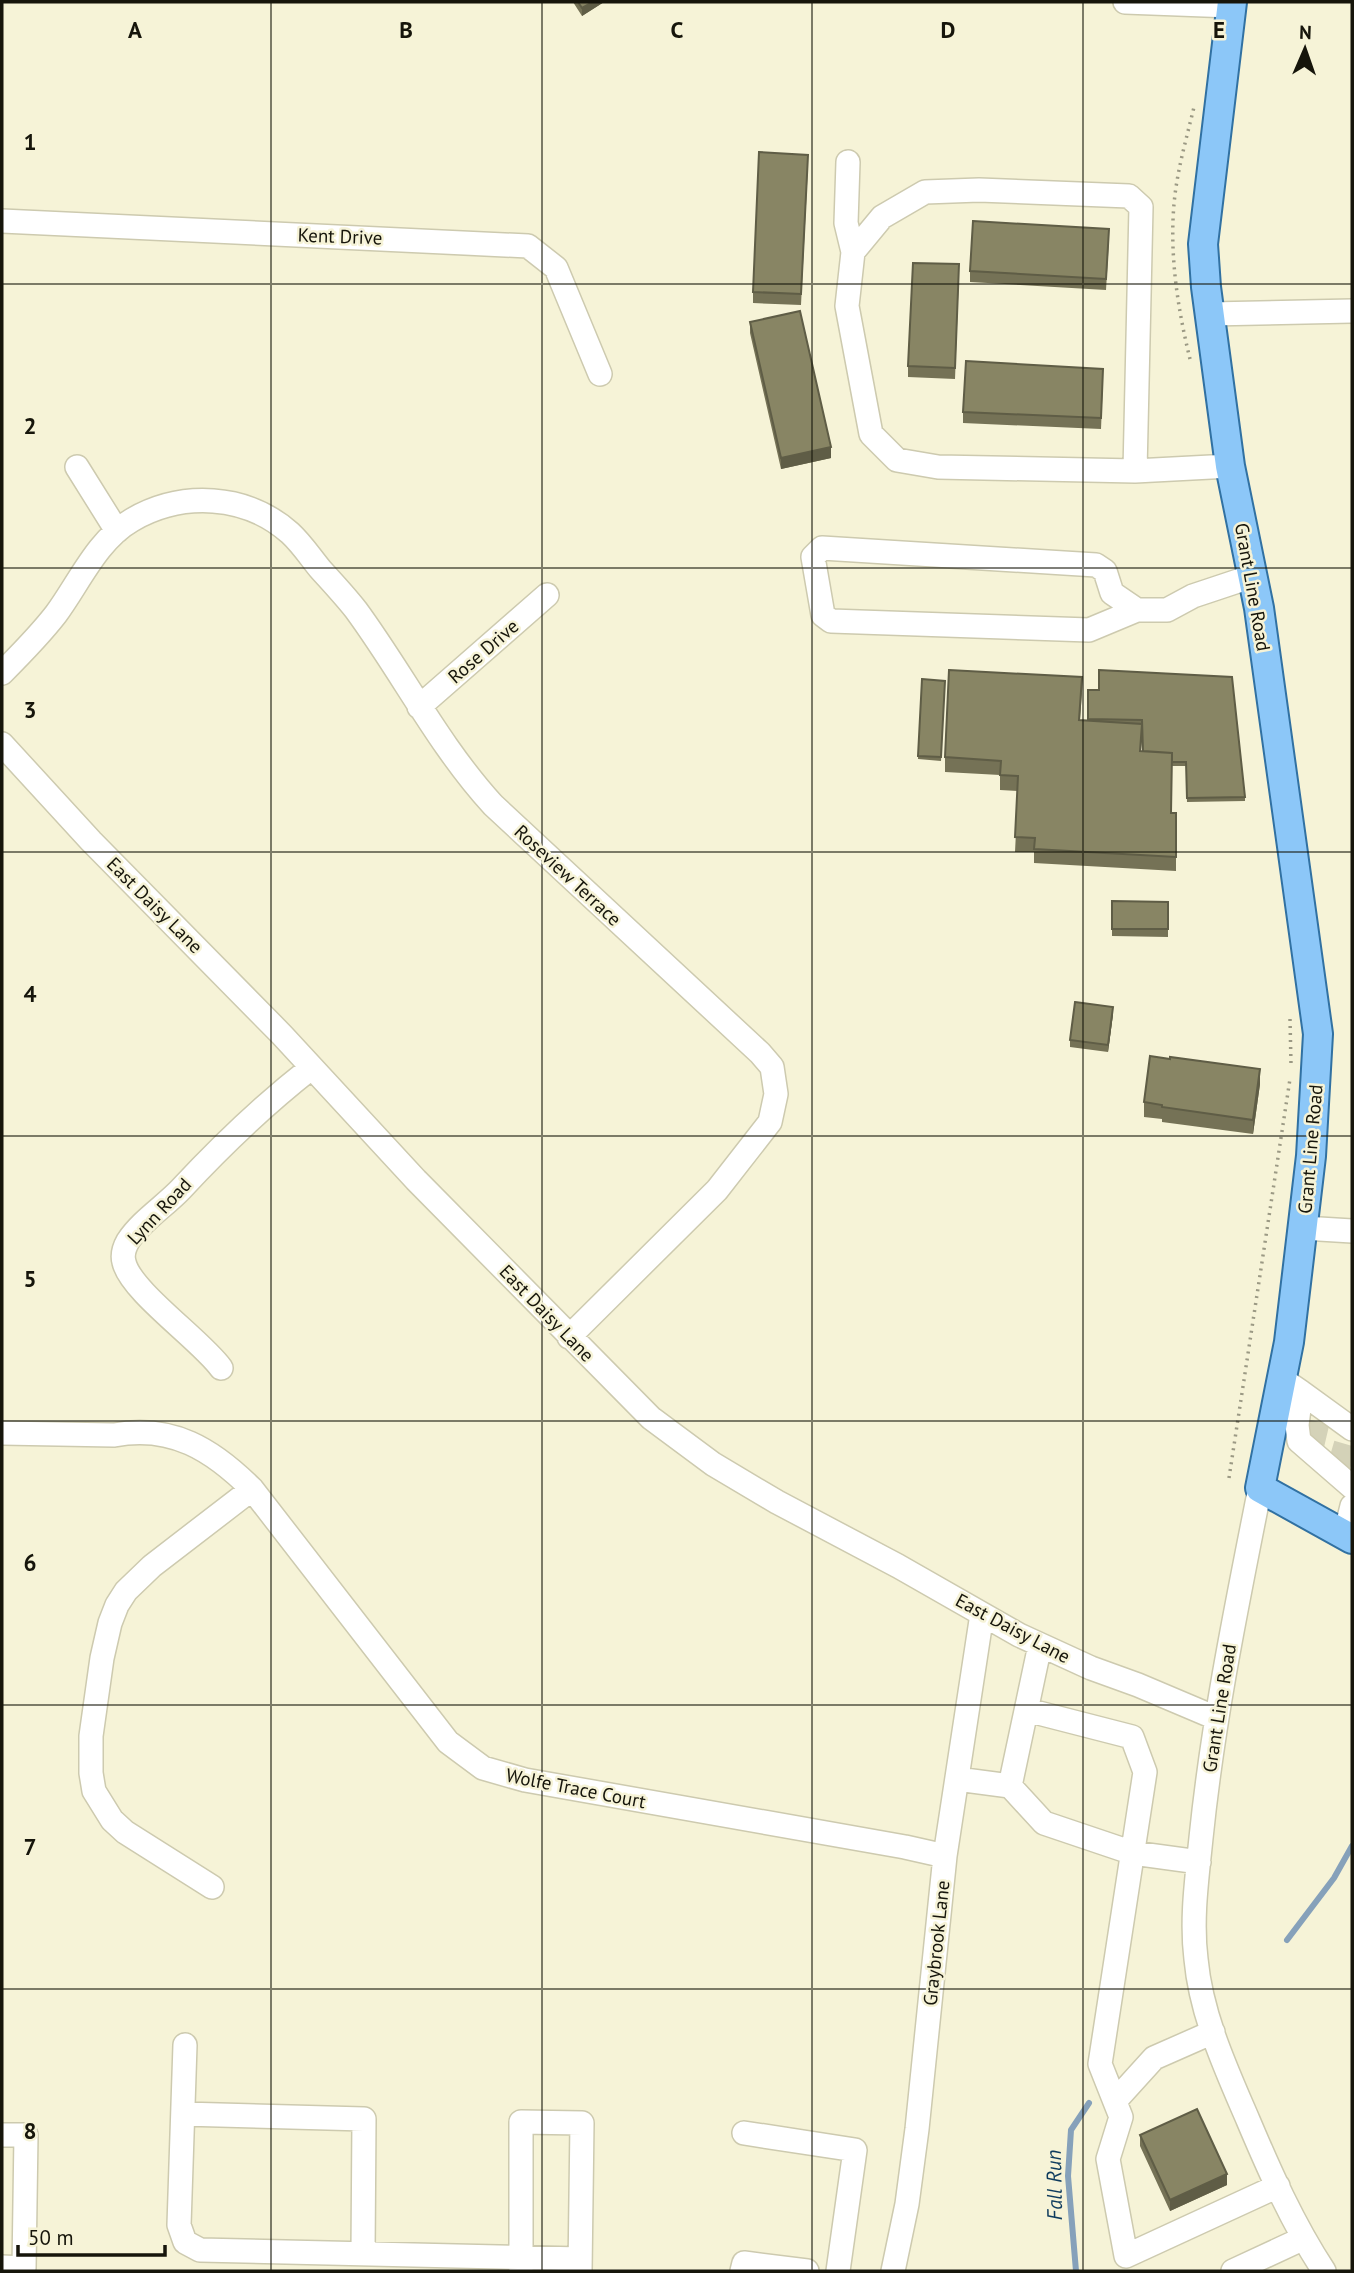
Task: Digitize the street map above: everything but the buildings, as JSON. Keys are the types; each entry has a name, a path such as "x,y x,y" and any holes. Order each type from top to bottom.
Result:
{"main road":[{"name":"Grant Line Road","path":"1232,4 1203,244 1230,466 1259,608 1318,1034 1315,1116 1291,1385 1260,1488"},
{"path":"1260,1488 1348,1537"}],"street":[{"path":"1125,2 1232,4"},
{"path":"848,162 846,223 853,252 847,306 871,434 897,460 938,467 1135,471 1230,466"},
{"path":"853,252 882,217 925,192 979,190 1129,196 1141,207 1135,471"},
{"name":"Kent Drive","path":"2,222 528,246 556,268 600,374"},
{"path":"1210,314 1352,311"},
{"path":"77,467 117,531"},
{"name":"Roseview Terrace","path":"2,673 32,644 102,547 131,520 169,504 189,501 231,502 251,509 290,533 354,607 419,707 475,785 493,805 746,1038 772,1067 776,1094 770,1122 717,1190 569,1337"},
{"path":"1137,610 1112,593 1105,571 1096,565 822,548 813,556 823,615 831,621 1089,630 1137,610 1167,610 1193,596 1253,576"},
{"name":"Rose Drive","path":"419,707 547,594"},
{"name":"East Daisy Lane","path":"2,744 91,841 282,1035 569,1337 651,1418 713,1464 777,1502 1040,1645 1216,1718"},
{"name":"Lynn Road","path":"221,1368 140,1287 123,1261 124,1251 134,1233 192,1175 311,1068"},
{"path":"1303,1228 1352,1231"},
{"path":"1291,1385 1350,1431"},
{"path":"1291,1385 1298,1441 1312,1448 1343,1476"},
{"name":"Wolfe Trace Court","path":"2,1433 154,1433 195,1445 214,1455 252,1489 433,1725 448,1742 483,1768 525,1780 945,1856"},
{"name":"Grant Line Road","path":"1260,1488 1216,1718 1199,1862 1194,1929 1196,1960 1201,1991 1213,2032 1240,2101 1278,2186 1324,2271"},
{"path":"212,1886 125,1832 112,1820 94,1791 90,1773 91,1736 107,1634 122,1598 152,1566 252,1489"},
{"path":"1348,1537 1352,1506"},
{"name":"Graybrook Lane","path":"893,2271 907,2204 945,1856 982,1614"},
{"path":"1010,1786 1040,1645"},
{"path":"1027,1710 1132,1737 1145,1772 1100,2064 1121,2117 1108,2159 1122,2264 1278,2186"},
{"path":"957,1779 1010,1786 1044,1823 1133,1853 1199,1862"},
{"path":"1115,2101 1154,2058 1213,2032"},
{"path":"186,2045 179,2225 185,2242 200,2250 363,2253 520,2264 580,2265 582,2123 521,2122 520,2264"},
{"path":"183,2114 364,2119 363,2253"},
{"path":"744,2133 855,2150 838,2271"},
{"path":"2,2135 26,2135 24,2268 2,2267"},
{"path":"1233,2271 1304,2238"},
{"path":"742,2271 744,2263 807,2271"}],"path":[{"path":"1188,134 1195,102"},
{"path":"1229,1478 1288,1095 1290,1023"}],"waterway":[{"name":"Fall Run","path":"1287,1940 1334,1878 1352,1846"},
{"name":"Fall Run","path":"1076,2271 1068,2176 1071,2130 1089,2103"}],"tunnel":[{"path":"1313,1444 1320,1414"},
{"path":"1339,1466 1348,1435"}]}
